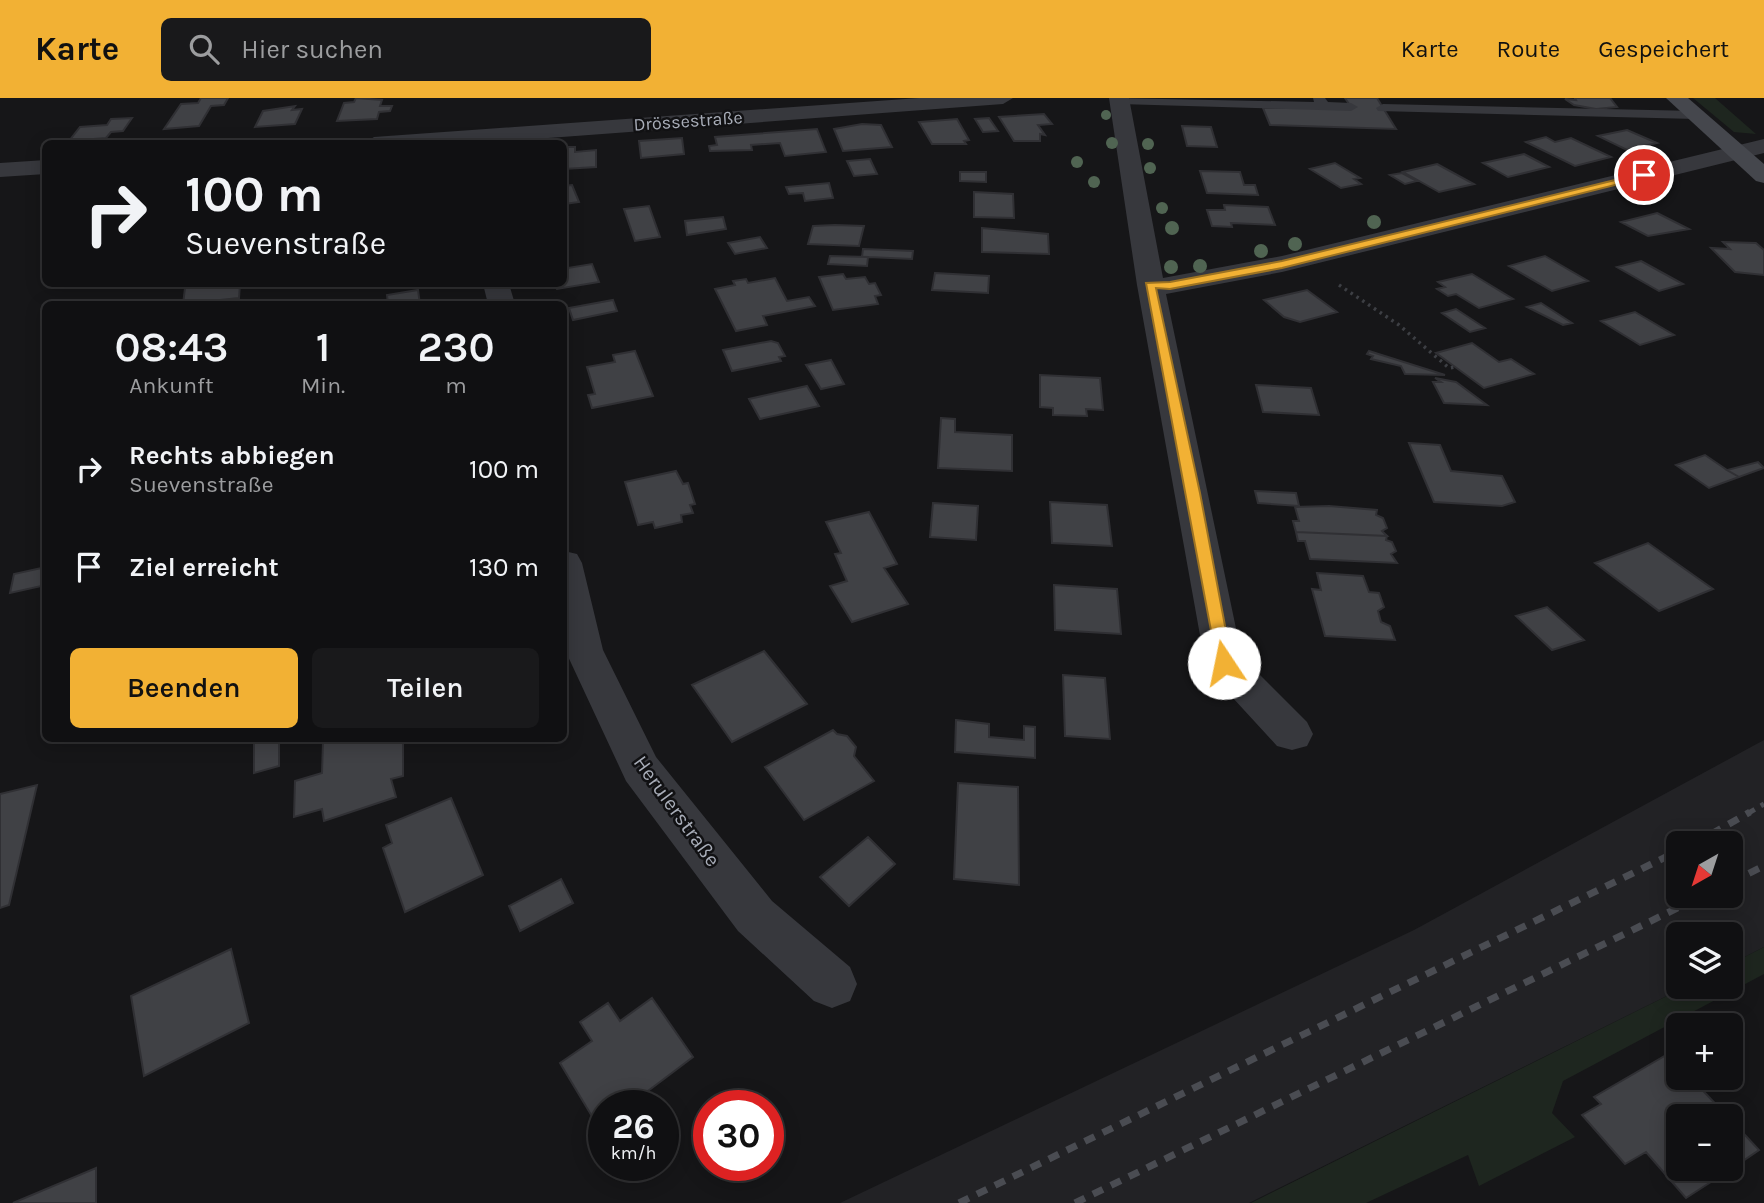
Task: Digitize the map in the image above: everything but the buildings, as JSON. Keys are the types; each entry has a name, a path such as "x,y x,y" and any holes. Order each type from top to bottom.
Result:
{"street":[{"name":"Drössestraße","path":"462,140 1003,98"},
{"path":"1676,98 1764,176"},
{"path":"1119,99 1150,285 1194,493 1224,663 1292,734"},
{"path":"1150,285 1170,286 1282,264 1764,146"},
{"path":"0,170 42,167"},
{"name":"Herulerstraße","path":"567,576 584,650 641,769 755,916 832,984"}],"lane":[{"path":"1119,99 1321,102 1351,107"},
{"path":"1383,108 1696,115"}],"path":[{"path":"1330,279 1399,325 1450,368 1455,367"}],"shaded area":[{"path":"1693,98 1715,98 1756,134 1734,132"},
{"path":"1764,740 1764,947 1743,958 1743,922 1666,922 1666,996 1249,1203 840,1203 1414,930"},
{"path":"1764,947 1764,974 1743,985 1743,958"},
{"path":"1666,996 1666,999 1717,999 1691,1013 1666,1013 1666,1026 1563,1081 1552,1113 1575,1137 1479,1186 1468,1155 1366,1203 1251,1203"}],"railway":[{"path":"1747,814 1764,804"},
{"path":"1717,831 1750,812"},
{"path":"959,1203 1666,857"},
{"path":"1743,876 1764,866"},
{"path":"1075,1203 1677,908"}],"route":[{"path":"1224,663 1194,493 1150,285 1170,286 1282,264 1644,175"}]}
